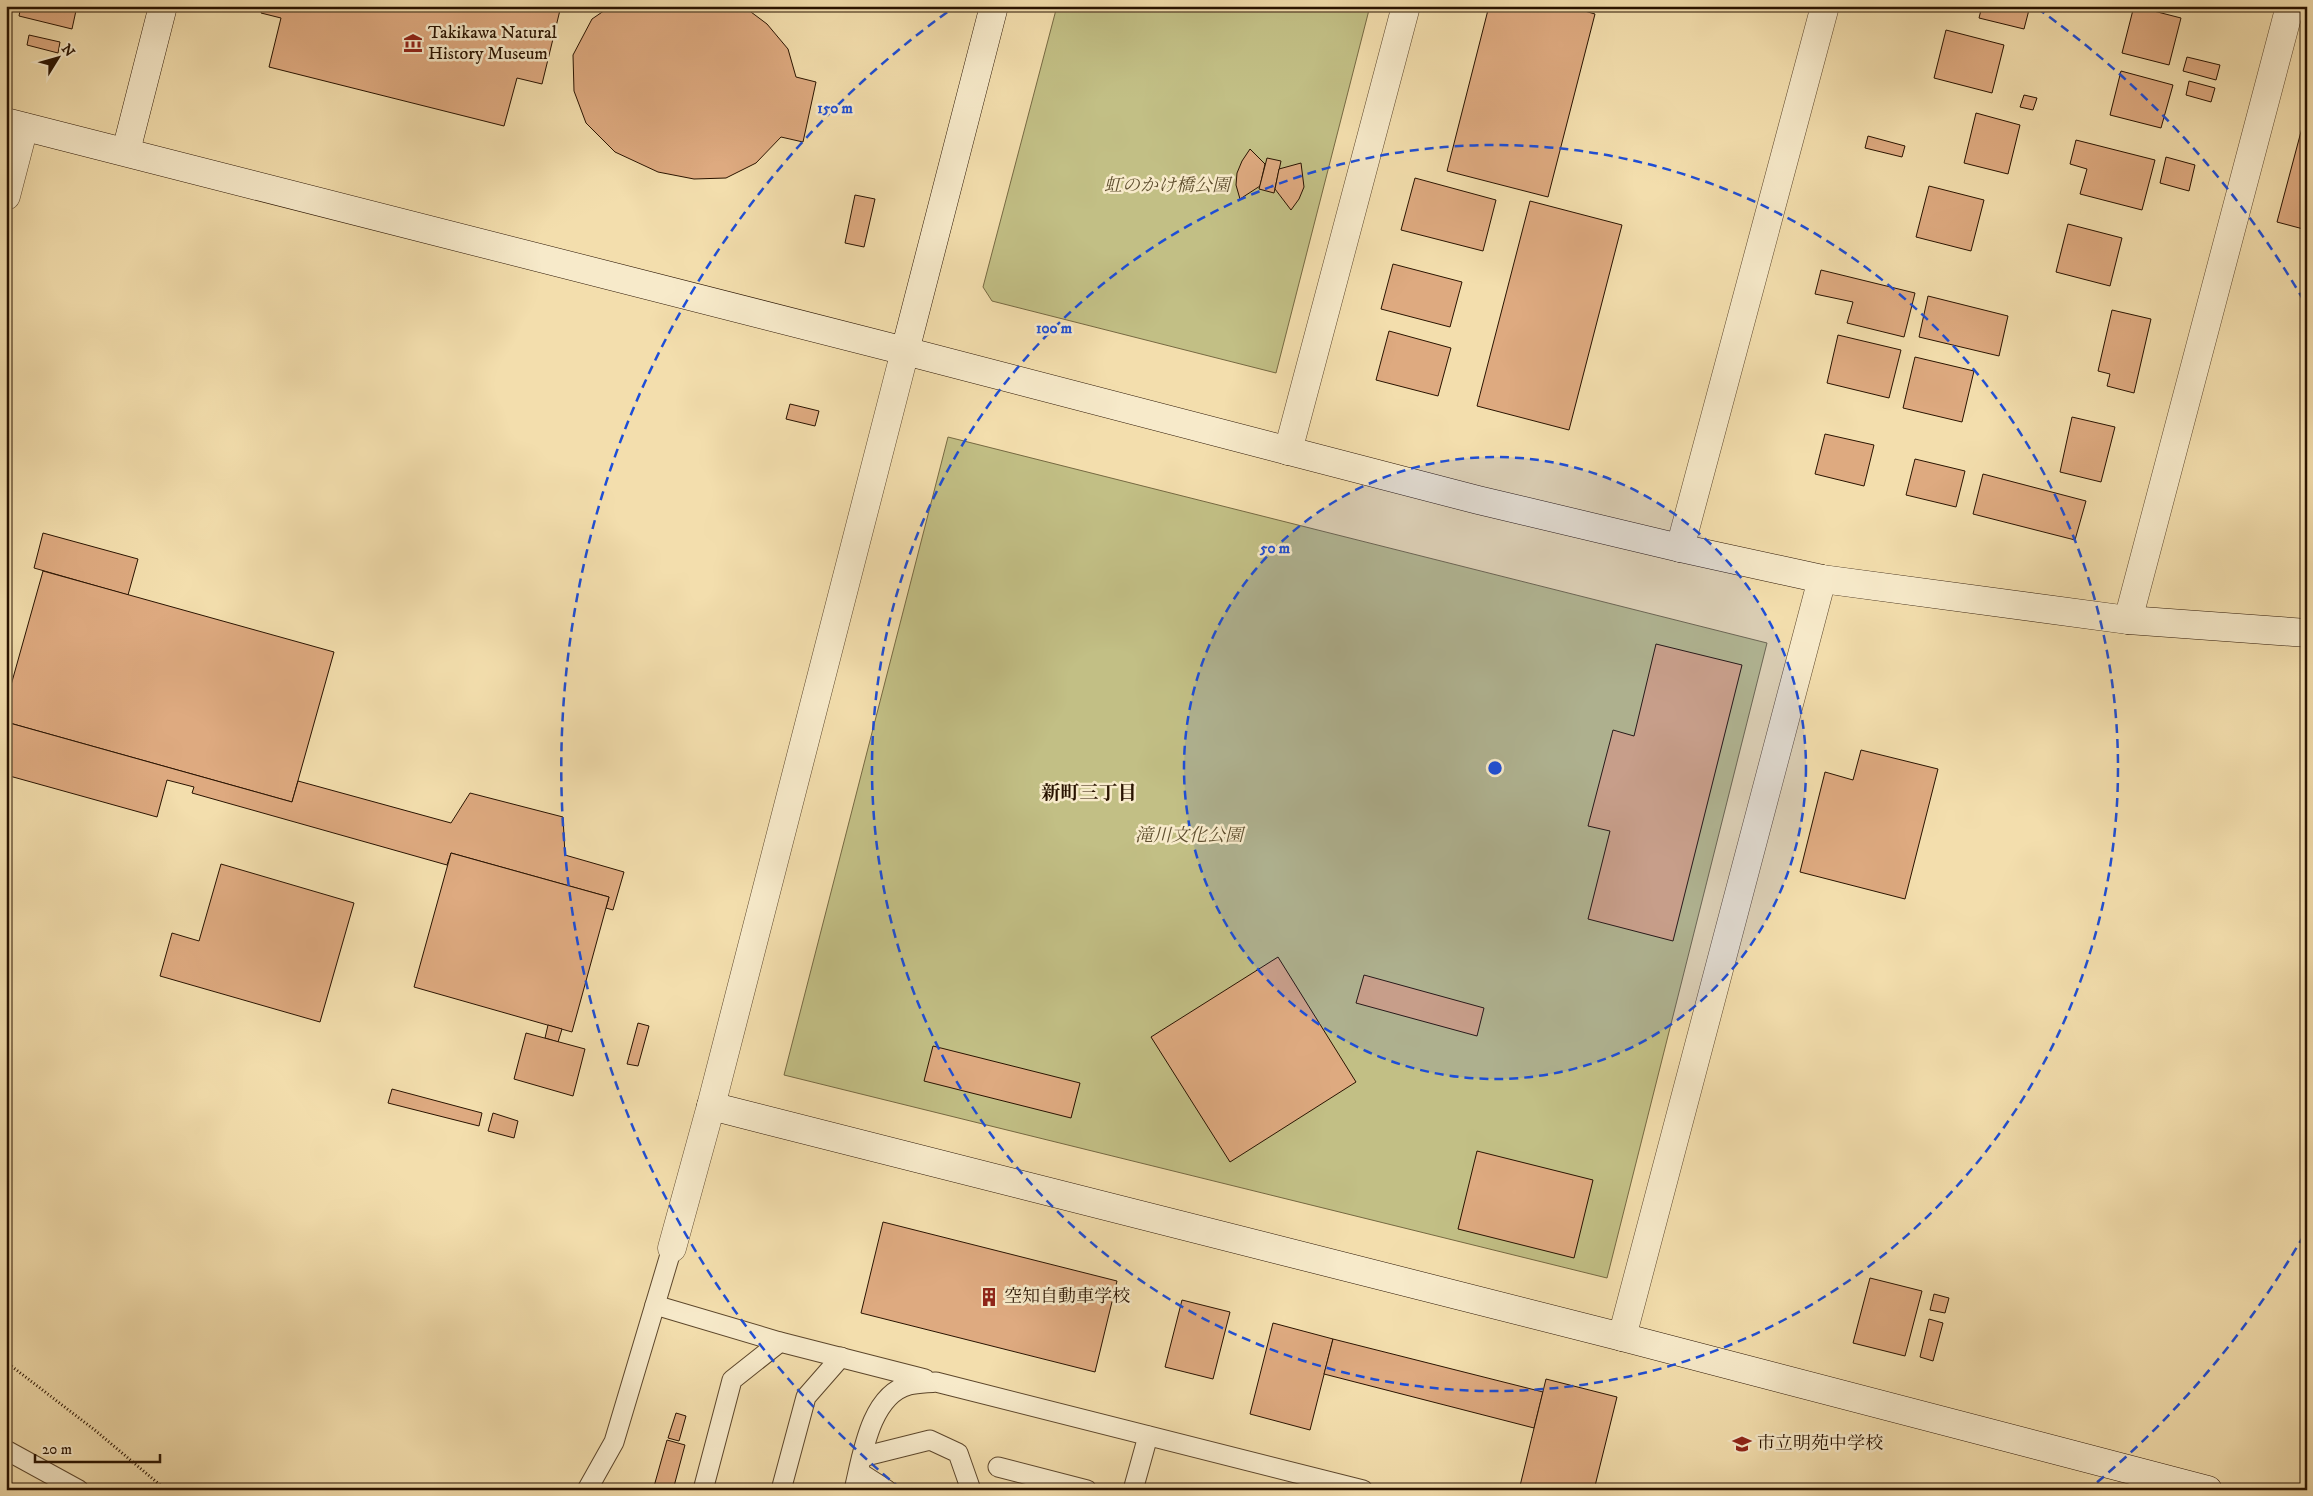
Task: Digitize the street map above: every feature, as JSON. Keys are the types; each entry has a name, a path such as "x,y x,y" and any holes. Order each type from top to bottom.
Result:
{"street":[{"path":"126,151 163,6"},
{"path":"672,1248 711,1106 994,6"},
{"path":"1288,451 1406,6"},
{"path":"1680,548 1825,6"},
{"path":"2128,620 2290,6"},
{"path":"6,196 15,124 1288,451 1680,548 1822,579 2128,620 2307,633"},
{"path":"1622,1337 1822,579"},
{"path":"711,1106 1622,1337 2208,1490"}],"lane":[{"path":"587,1490 614,1442 672,1248"},
{"path":"655,1306 780,1342 1148,1436 1334,1486 1363,1490"},
{"path":"704,1490 732,1380 780,1342"},
{"path":"781,1490 806,1397 841,1357"},
{"path":"858,1473 870,1427 886,1400 908,1385 936,1382"},
{"path":"1133,1490 1148,1436"},
{"path":"858,1473 930,1440 958,1453 971,1490"},
{"path":"6,1450 78,1490"},
{"path":"998,1467 1046,1485 1087,1490"},
{"path":"858,1473 887,1490"}],"path":[{"path":"6,1362 96,1431 166,1490"}],"green space":[{"name":"虹のかけ橋公園","path":"1057,6 1370,6 1276,373 992,301 983,287"},
{"name":"滝川文化公園","path":"948,437 1767,643 1607,1278 784,1075"}],"building":[{"path":"21,6 77,6 72,29 19,16"},
{"name":"Takikawa Natural History Museum","path":"263,6 561,6 542,84 517,78 504,126 269,67 281,18 261,13"},
{"path":"611,6 743,6 767,24 788,49 796,77 816,82 803,142 781,137 756,163 726,178 694,179 658,172 615,152 586,123 574,91 573,55 592,19"},
{"path":"1489,6 1567,6 1595,14 1548,197 1447,171"},
{"path":"1982,6 2030,6 2024,29 1979,18"},
{"path":"2134,6 2181,18 2169,65 2122,53"},
{"path":"1946,30 2004,45 1992,93 1934,78"},
{"path":"29,35 60,42 58,53 27,45"},
{"path":"2187,57 2220,65 2216,80 2183,71"},
{"path":"2121,71 2173,85 2161,128 2110,115"},
{"path":"2189,81 2215,88 2211,102 2186,95"},
{"path":"2024,95 2037,98 2033,110 2020,107"},
{"path":"2307,109 2307,230 2277,222"},
{"path":"1976,113 2020,125 2008,174 1964,163"},
{"path":"1868,136 1905,146 1902,157 1865,148"},
{"path":"2076,140 2155,160 2142,210 2080,194 2087,169 2070,164"},
{"path":"1250,149 1265,164 1260,186 1240,199 1236,185 1237,173"},
{"path":"2166,157 2195,165 2189,191 2160,183"},
{"path":"1267,158 1281,161 1274,193 1259,189"},
{"path":"1301,163 1304,187 1299,199 1291,210 1275,189 1279,169"},
{"path":"1415,178 1496,200 1483,251 1401,230"},
{"path":"1929,186 1984,200 1971,251 1916,237"},
{"path":"855,195 875,199 864,247 845,243"},
{"path":"1530,201 1622,225 1569,430 1477,406"},
{"path":"2068,224 2122,238 2110,286 2056,272"},
{"path":"1393,264 1462,282 1450,327 1381,309"},
{"path":"1821,270 1915,293 1904,337 1847,323 1853,302 1815,294"},
{"path":"1928,296 2008,316 1999,356 1919,337"},
{"path":"2112,310 2151,319 2134,393 2107,386 2110,374 2098,371"},
{"path":"1389,331 1451,348 1438,396 1376,380"},
{"path":"1838,335 1901,350 1889,398 1827,383"},
{"path":"1915,357 1974,371 1962,422 1903,408"},
{"path":"790,404 819,411 815,426 786,419"},
{"path":"2072,417 2115,427 2101,482 2060,472"},
{"path":"1825,434 1874,445 1864,486 1815,474"},
{"path":"1915,459 1965,471 1956,507 1906,495"},
{"path":"1983,474 2086,501 2075,540 1973,514"},
{"path":"43,533 138,559 128,595 34,568"},
{"path":"43,571 334,652 292,802 6,722 6,703"},
{"path":"1656,644 1742,665 1673,941 1588,919 1610,831 1588,826 1613,730 1634,736"},
{"path":"6,722 292,802 298,781 451,823 470,793 563,817 565,855 624,872 613,910 606,908 609,897 451,853 447,865 192,793 194,787 167,780 157,817 6,775"},
{"path":"1861,750 1938,769 1905,899 1800,872 1825,772 1853,780"},
{"path":"451,853 609,897 572,1032 414,987"},
{"path":"221,864 354,903 320,1022 160,976 172,933 199,941"},
{"path":"1278,957 1356,1082 1230,1162 1151,1037"},
{"path":"1364,975 1484,1008 1477,1036 1356,1003"},
{"path":"638,1023 649,1026 638,1066 627,1064"},
{"path":"548,1025 562,1029 558,1042 545,1038"},
{"path":"526,1033 585,1049 573,1096 514,1079"},
{"path":"933,1046 1080,1083 1071,1118 924,1081"},
{"path":"392,1089 482,1113 479,1126 388,1103"},
{"path":"493,1113 518,1121 514,1138 488,1131"},
{"path":"1477,1151 1593,1180 1574,1258 1458,1229"},
{"name":"空知自動車学校","path":"883,1222 1117,1281 1095,1372 861,1313"},
{"path":"1870,1278 1922,1291 1905,1356 1853,1343"},
{"path":"1934,1294 1949,1298 1945,1313 1930,1310"},
{"path":"1182,1300 1230,1312 1213,1379 1165,1367"},
{"path":"1929,1319 1943,1323 1933,1361 1920,1357"},
{"path":"1273,1323 1333,1339 1310,1430 1250,1414"},
{"path":"1333,1339 1543,1392 1534,1428 1324,1374"},
{"path":"1546,1379 1617,1397 1594,1490 1519,1490"},
{"path":"676,1413 686,1416 679,1441 668,1438"},
{"path":"667,1440 685,1445 673,1490 653,1490"}],"place":[{"name":"Takikawa Natural History Museum","path":"413,43"},
{"name":"空知自動車学校","path":"989,1297"},
{"name":"市立明苑中学校","path":"1742,1444"}],"district":[{"name":"新町三丁目","path":"1089,793"}]}
